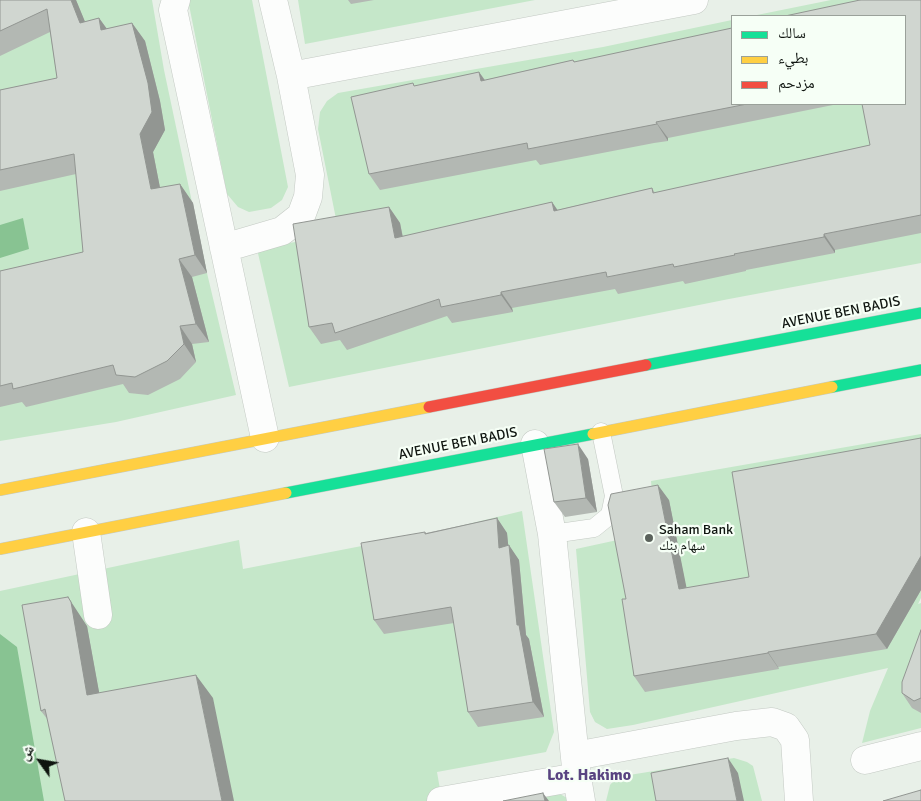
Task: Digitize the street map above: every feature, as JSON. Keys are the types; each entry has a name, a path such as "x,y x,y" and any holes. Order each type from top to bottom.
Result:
{"main road":[{"name":"AVENUE BEN BADIS","path":"0,490 921,313"},
{"name":"AVENUE BEN BADIS","path":"0,549 921,370"}],"street":[{"path":"176,0 173,10 265,438"},
{"path":"224,248 282,231 301,216 308,197 310,175 291,76 273,0"},
{"path":"291,76 694,0"},
{"path":"535,444 552,534 578,778"},
{"path":"86,532 98,615"},
{"path":"441,801 578,778 736,726 772,722 786,726 795,740 799,801"},
{"path":"865,760 921,746"}],"lane":[{"path":"552,534 594,528 610,515 614,496 601,432"}],"shaded area":[{"path":"0,0 152,0 164,70 207,273 236,395 116,422 0,441"},
{"path":"188,0 252,0 288,187 282,200 271,208 249,212 238,207 227,194"},
{"path":"298,0 535,0 305,44"},
{"path":"831,0 921,0 921,263 729,299 289,387 257,249 339,234 318,129 320,112 327,101 338,93 603,47 731,20 731,105 906,105 906,15 757,15"},
{"path":"23,218 29,249 0,258 0,225"},
{"path":"921,434 921,598 918,604 921,603 921,728 862,743 870,711 888,668 633,725 607,729 595,722 590,712 576,549 622,539 653,503 651,481"},
{"path":"522,511 554,732 546,752 437,772 442,801 0,801 0,591 239,540 243,569 439,531"},
{"path":"0,634 17,647 44,801 0,801"},
{"path":"734,758 753,766 762,801 606,801 610,785 617,777"},
{"path":"560,794 567,798 568,801 518,801"}],"building":[{"path":"0,0 71,0 80,23 99,18 101,30 132,23 148,83 152,112 140,134 151,189 180,184 195,255 179,259 196,324 180,326 184,344 167,361 135,377 116,375 113,365 13,389 12,383 0,386 0,271 83,252 74,154 0,170 0,90 57,78 47,9 0,31"},
{"path":"860,0 921,0 921,215 824,234 824,237 674,267 673,264 607,277 606,272 501,292 501,295 441,307 439,299 335,333 332,323 309,327 293,224 389,207 395,238 552,202 554,211 652,188 653,193 870,145 862,105 906,105 906,15 790,15"},
{"path":"731,28 731,105 742,105 528,149 527,143 369,174 351,97 413,83 414,86 479,72 481,81 573,60 574,62"},
{"path":"921,438 921,556 876,634 634,676 622,599 626,599 608,505 611,494 658,485 679,589 749,577 732,472"},
{"path":"578,444 586,498 554,502 544,449"},
{"path":"497,518 499,548 509,545 517,625 519,625 533,702 468,712 451,607 374,620 361,543 425,532 425,534"},
{"path":"68,597 71,602 87,695 196,675 222,801 65,801 45,709 41,711 22,605"},
{"path":"921,630 921,698 914,701 902,693 902,682"},
{"path":"728,758 737,801 656,801 651,773"},
{"path":"921,790 921,801 883,801"},
{"path":"543,793 545,801 503,801"}],"traffic: fast":[{"path":"646,365 921,313"},
{"path":"832,387 921,370"},
{"path":"286,493 593,434"}],"traffic: slow":[{"path":"593,434 832,387"},
{"path":"0,490 429,407"},
{"path":"0,549 286,493"}],"traffic: jam":[{"path":"429,407 646,365"}],"place":[{"name":"Saham Bank سهام بنك","path":"649,538"}],"district":[{"name":"Lot. Hakimo","path":"589,776"}]}
